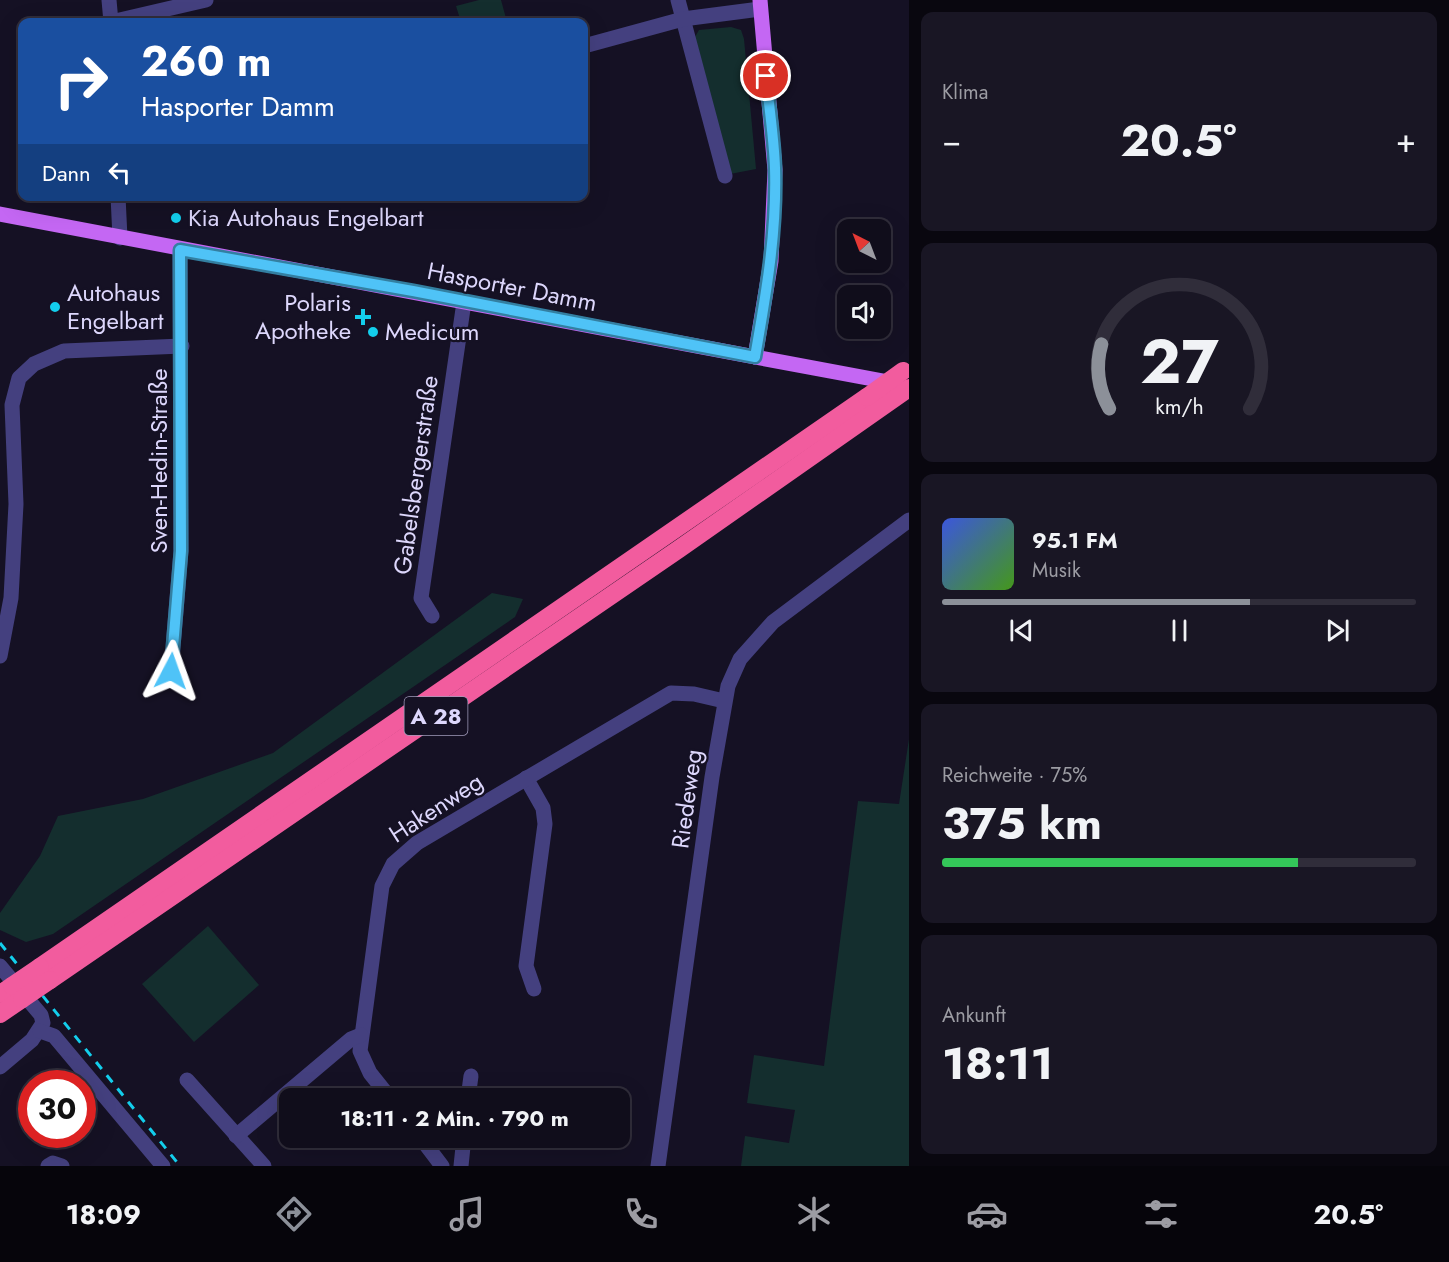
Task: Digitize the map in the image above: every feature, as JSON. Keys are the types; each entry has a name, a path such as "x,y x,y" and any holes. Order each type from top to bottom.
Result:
{"highway":[{"name":"A 28","path":"45,974 867,397 907,378"},
{"name":"A 28","path":"0,1014 11,993 45,974 891,402 907,378"}],"main road":[{"path":"755,5 775,170 771,261 755,357"},
{"name":"Hasporter Damm","path":"0,214 180,250 755,357 907,378"}],"street":[{"path":"109,0 111,18"},
{"path":"128,18 206,0"},
{"path":"678,0 725,176"},
{"path":"588,45 683,19 755,5"},
{"path":"118,201 120,238"},
{"name":"Sven-Hedin-Straße","path":"171,671 180,580 182,346 180,250"},
{"name":"Gabelsbergerstraße","path":"432,616 421,598 464,302"},
{"path":"0,656 11,598 16,504 12,405 20,378 34,364 64,351 182,346"},
{"name":"Riedeweg","path":"658,1166 724,700 740,659 773,622 909,520"},
{"name":"Hakenweg","path":"382,1088 370,1073 360,1051 382,886 393,864 417,843 671,693 694,694 724,700"},
{"path":"526,778 543,808 545,824 526,966 534,989"},
{"path":"0,966 41,1015 43,1023 40,1031 0,1067"},
{"path":"40,1031 54,1036 164,1166"},
{"path":"236,1136 351,1039 361,1035"},
{"path":"469,1088 471,1076"},
{"path":"187,1080 264,1166"},
{"path":"428,1148 442,1166"},
{"path":"461,1166 463,1148"},
{"path":"48,1166 53,1163 62,1166"}],"green space":[{"path":"479,0 501,0 506,18 460,18 456,6"},
{"path":"731,27 741,30 744,39 756,169 730,174 695,37 699,30"},
{"path":"492,593 523,599 515,617 53,934 26,942 0,930 0,913 40,856 58,816 143,799 273,753"},
{"path":"909,739 909,1166 741,1166 745,1136 789,1143 795,1110 747,1103 754,1055 824,1066 858,801 899,804"},
{"path":"208,926 259,985 194,1042 142,984"}],"railway":[{"path":"0,943 180,1166"}],"place":[{"name":"Kia Autohaus Engelbart","path":"176,218"},
{"name":"Autohaus Engelbart","path":"55,307"},
{"name":"Polaris Apotheke","path":"363,317"},
{"name":"Medicum","path":"373,332"}],"route":[{"path":"171,671 181,551 180,250 413,291 755,357 771,261 774,222 775,170 766,76"}]}
